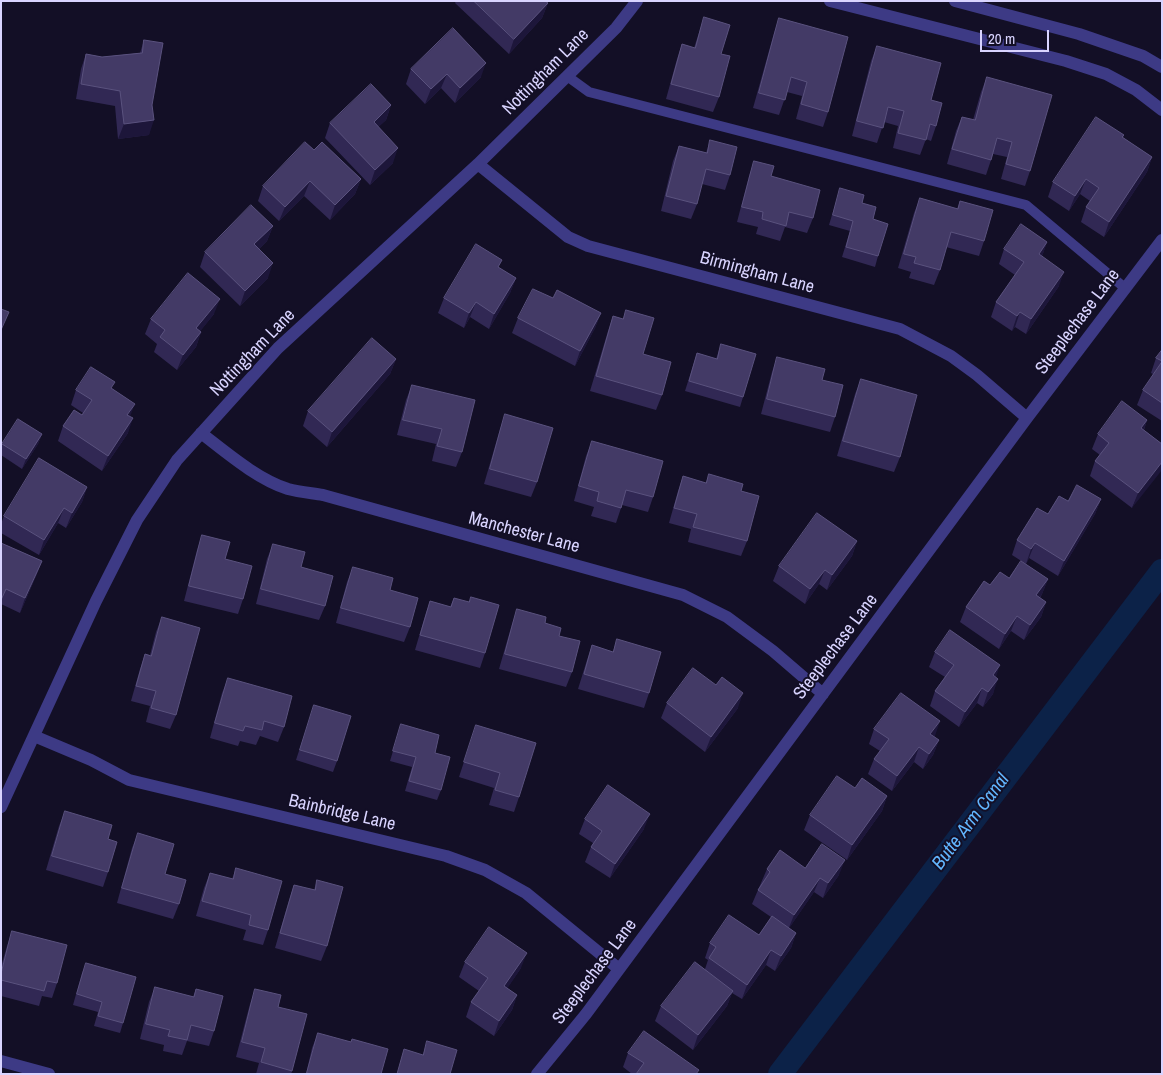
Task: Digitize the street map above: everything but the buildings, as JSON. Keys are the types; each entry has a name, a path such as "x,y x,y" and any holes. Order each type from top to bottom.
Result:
{"street":[{"name":"Nottingham Lane","path":"1,807 96,601 137,520 177,460 278,348 478,164 616,28 637,1"},
{"path":"830,1 1066,61 1106,74 1136,90 1162,110"},
{"path":"955,1 1079,34 1143,56 1162,67"},
{"name":"Birmingham Lane","path":"478,164 568,238 588,246 900,329 951,356 977,375 1027,418"},
{"name":"Steeplechase Lane","path":"537,1074 586,1014 1027,418 1162,240"},
{"name":"Manchester Lane","path":"201,434 260,476 287,489 323,495 683,595 727,617 773,650 822,694"},
{"name":"Bainbridge Lane","path":"34,736 91,760 129,780 446,856 486,870 526,893 619,969"},
{"path":"1,1061 49,1074"}],"lane":[{"path":"567,76 589,92 1026,205 1125,288"}],"waterway":[{"name":"Butte Arm Canal","path":"780,1074 1162,571"}]}
